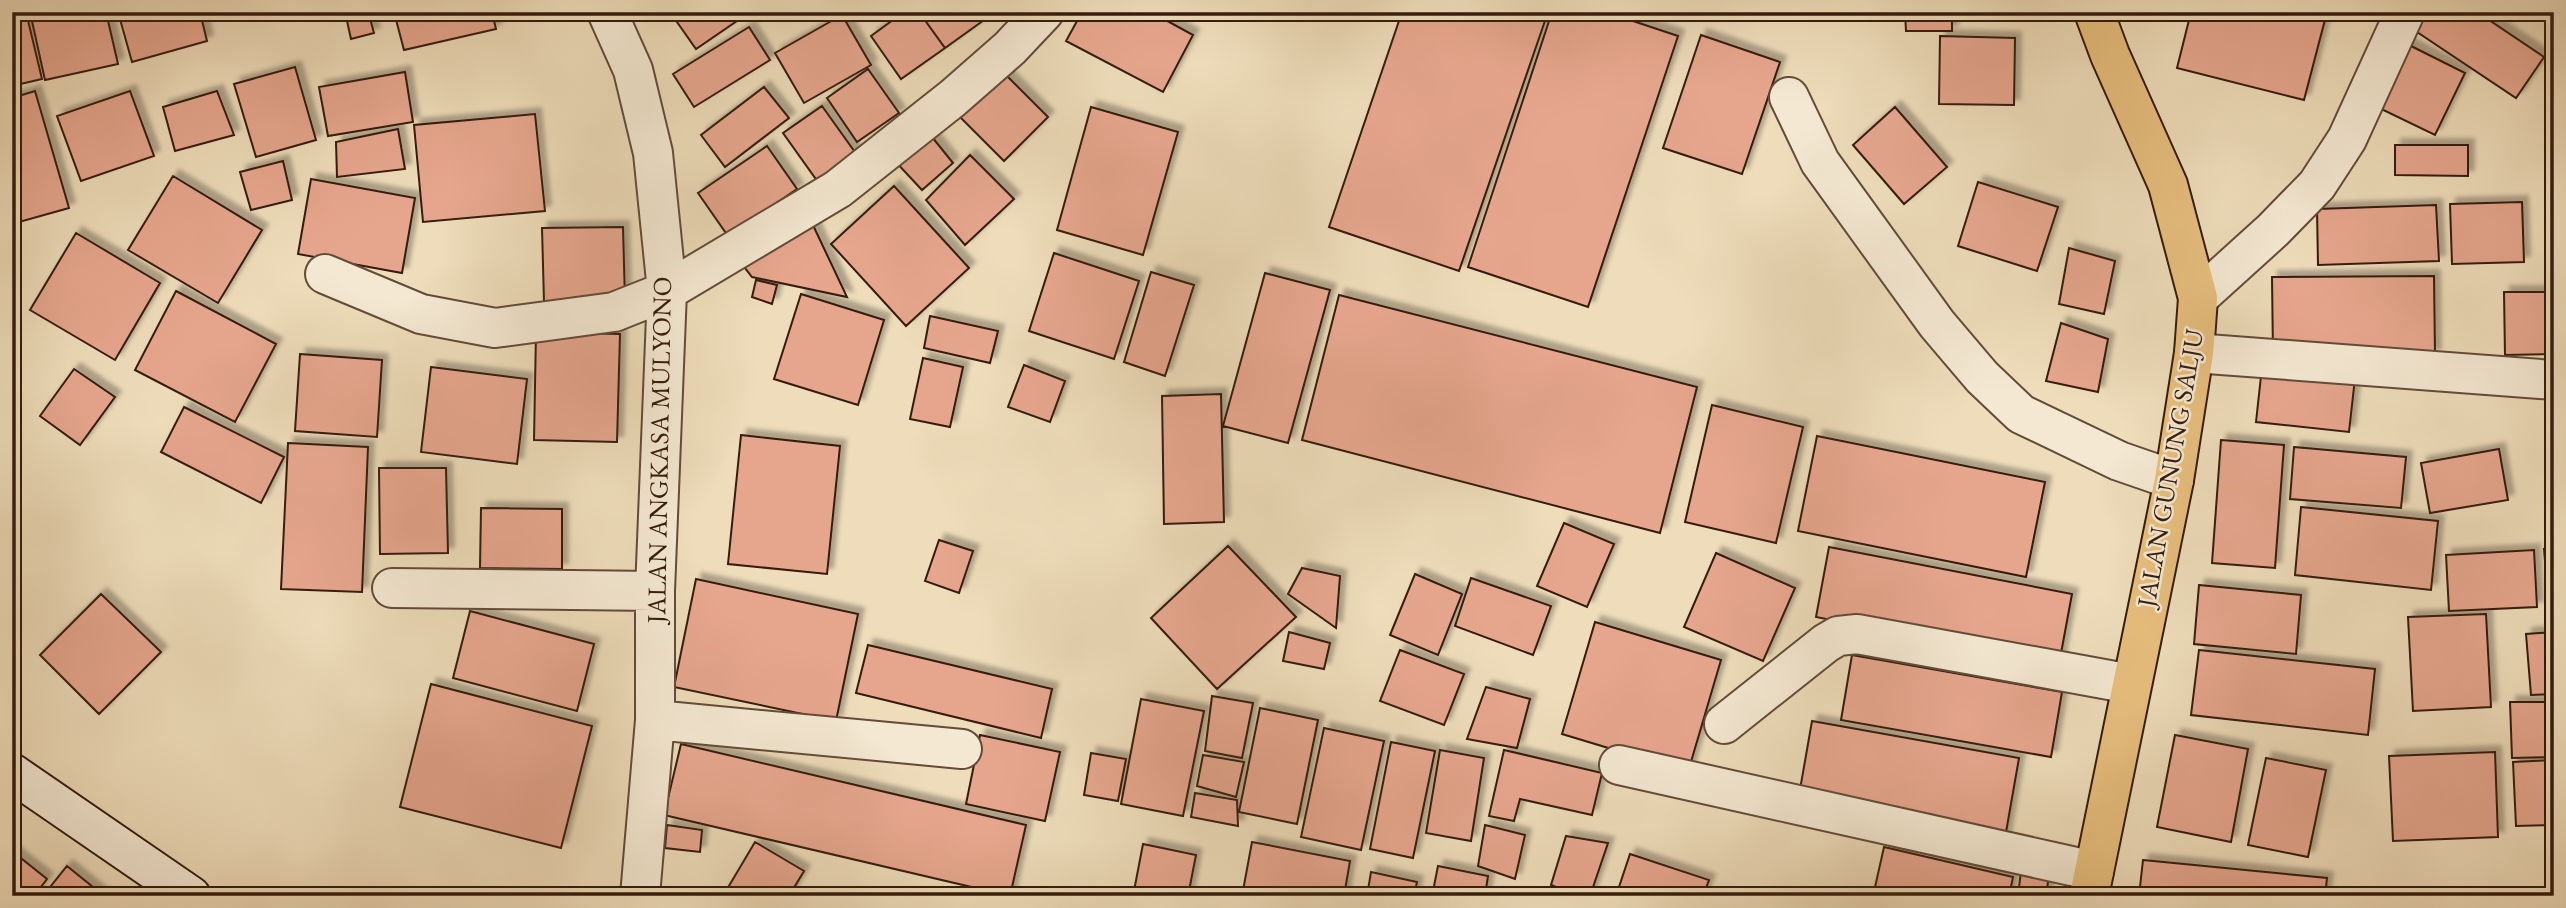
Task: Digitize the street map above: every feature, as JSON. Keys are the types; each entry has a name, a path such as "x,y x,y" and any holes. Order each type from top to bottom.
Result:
{"main road":[{"name":"JALAN GUNUNG SALJU","path":"2091,883 2174,480 2194,353 2198,298 2168,185 2110,55 2094,12"}],"street":[{"name":"JALAN ANGKASA MULYONO","path":"607,12 633,70 653,153 667,291 655,591 654,720 640,896"},
{"path":"325,274 421,314 495,328 614,312 667,291 847,182 1010,48 1044,12"},
{"path":"2198,298 2273,230 2317,185 2347,139 2405,12"},
{"path":"1788,97 1820,162 1937,324 1982,377 2021,414 2119,461 2174,480"},
{"path":"2194,353 2554,380"},
{"path":"392,588 655,591"},
{"path":"1724,724 1826,643 1838,636 1857,634 2131,684"},
{"path":"654,720 962,749"},
{"path":"1619,765 2091,883"},
{"path":"12,773 191,896"}],"building":[{"path":"12,12 26,12 42,79 12,86"},
{"path":"30,12 106,12 118,64 45,80"},
{"path":"118,12 200,12 207,41 132,62"},
{"path":"394,12 492,12 496,29 404,50"},
{"path":"670,12 750,12 696,49"},
{"path":"904,12 919,12 945,48 901,79 871,36"},
{"path":"919,12 989,12 991,15 945,48"},
{"path":"1082,12 1151,12 1193,35 1163,92 1066,41"},
{"path":"1402,12 1548,12 1459,271 1329,227"},
{"path":"1552,12 1606,12 1678,36 1588,307 1468,267"},
{"path":"1645,12 1664,12 1660,20"},
{"path":"1905,12 1952,12 1952,31 1906,31"},
{"path":"2191,12 2327,12 2304,100 2177,68"},
{"path":"2413,12 2477,12 2544,57 2516,98 2405,24"},
{"path":"369,15 374,33 351,39 347,21"},
{"path":"842,15 871,65 804,103 775,53"},
{"path":"749,27 770,60 694,107 673,74"},
{"path":"1701,35 1780,62 1742,174 1663,148"},
{"path":"1940,36 2015,38 2014,105 1939,104"},
{"path":"2405,43 2465,73 2435,135 2375,106"},
{"path":"295,67 316,140 256,157 234,84"},
{"path":"868,69 899,113 857,142 827,98"},
{"path":"1001,70 1048,117 1004,161 957,114"},
{"path":"405,72 413,122 328,136 319,87"},
{"path":"764,87 789,118 725,167 701,135"},
{"path":"35,91 69,208 12,224 12,98"},
{"path":"130,91 154,156 81,181 57,116"},
{"path":"217,91 234,135 175,151 163,107"},
{"path":"822,106 857,155 818,182 783,133"},
{"path":"1091,107 1178,132 1143,255 1057,230"},
{"path":"1895,107 1947,167 1904,204 1853,145"},
{"path":"535,114 545,211 423,222 414,125"},
{"path":"924,127 953,163 922,190 893,159"},
{"path":"398,129 405,169 337,177 336,142"},
{"path":"2395,145 2468,145 2468,176 2395,175"},
{"path":"767,146 797,189 728,236 698,193"},
{"path":"970,155 1014,199 965,245 926,200"},
{"path":"283,161 292,200 251,210 240,172"},
{"path":"173,176 262,230 218,303 128,250"},
{"path":"311,179 415,198 402,273 298,254"},
{"path":"1978,182 2058,207 2037,271 1958,246"},
{"path":"894,186 969,268 906,326 831,244"},
{"path":"2522,202 2524,262 2452,264 2450,204"},
{"path":"2436,205 2439,261 2318,265 2317,209"},
{"path":"811,221 847,297 752,277 738,259"},
{"path":"623,227 625,301 544,302 542,228"},
{"path":"76,233 160,283 115,360 30,310"},
{"path":"2069,248 2115,261 2104,314 2059,304"},
{"path":"1054,253 1139,281 1114,359 1029,331"},
{"path":"1151,272 1194,285 1165,376 1124,362"},
{"path":"1265,273 1330,290 1288,443 1223,426"},
{"path":"2434,276 2435,355 2273,356 2272,277"},
{"path":"756,280 777,285 772,304 752,297"},
{"path":"176,291 276,344 235,422 135,370"},
{"path":"2504,292 2554,292 2554,354 2505,355"},
{"path":"801,294 884,320 858,405 774,379"},
{"path":"1339,295 1697,387 1660,533 1302,440"},
{"path":"930,316 998,331 990,363 924,348"},
{"path":"2061,323 2108,339 2098,392 2046,381"},
{"path":"536,332 620,334 617,442 534,440"},
{"path":"300,354 382,360 377,437 295,431"},
{"path":"923,358 963,367 950,427 910,419"},
{"path":"1024,365 1065,381 1050,422 1008,407"},
{"path":"431,367 527,379 517,464 421,452"},
{"path":"2262,367 2355,378 2349,432 2256,422"},
{"path":"74,369 115,397 80,445 40,416"},
{"path":"1221,394 1224,522 1164,524 1162,396"},
{"path":"1712,405 1803,427 1776,543 1685,522"},
{"path":"184,407 284,457 261,503 161,452"},
{"path":"741,435 840,446 827,574 728,564"},
{"path":"1817,436 2045,482 2026,577 1798,531"},
{"path":"2221,440 2284,445 2275,568 2212,563"},
{"path":"288,443 368,447 362,592 281,589"},
{"path":"2294,447 2406,457 2401,508 2290,499"},
{"path":"2499,449 2508,500 2430,513 2421,463"},
{"path":"379,468 446,468 448,553 380,554"},
{"path":"2301,507 2438,521 2431,590 2295,575"},
{"path":"481,508 562,509 562,569 480,568"},
{"path":"1564,523 1614,544 1587,607 1537,586"},
{"path":"939,540 973,551 959,593 925,581"},
{"path":"1228,546 1296,617 1217,689 1151,618"},
{"path":"1829,547 2072,594 2059,664 1816,617"},
{"path":"2554,548 2554,610 2549,610 2544,549"},
{"path":"2534,550 2537,607 2449,611 2446,555"},
{"path":"1716,553 1795,588 1763,661 1684,627"},
{"path":"1302,568 1340,576 1336,628 1288,594"},
{"path":"1415,574 1462,594 1438,655 1390,635"},
{"path":"1471,578 1551,606 1533,655 1455,626"},
{"path":"696,579 858,614 836,721 674,687"},
{"path":"2199,585 2301,595 2296,654 2194,644"},
{"path":"101,594 161,652 99,714 40,655"},
{"path":"470,611 594,644 577,711 453,678"},
{"path":"2486,614 2491,707 2413,711 2408,617"},
{"path":"1595,622 1721,660 1688,772 1562,734"},
{"path":"1289,632 1330,643 1324,669 1283,661"},
{"path":"2554,632 2554,694 2531,695 2526,634"},
{"path":"868,645 1052,689 1041,738 856,693"},
{"path":"1400,650 1464,674 1444,725 1380,701"},
{"path":"2199,650 2375,669 2368,735 2191,715"},
{"path":"1852,655 2062,692 2051,757 1841,720"},
{"path":"431,684 592,726 561,848 400,807"},
{"path":"1486,687 1530,699 1517,748 1467,739"},
{"path":"1212,696 1253,703 1242,758 1205,751"},
{"path":"1141,699 1204,711 1183,816 1121,804"},
{"path":"2510,702 2554,702 2554,757 2512,758"},
{"path":"1260,708 1318,720 1297,824 1239,812"},
{"path":"1812,721 2019,758 2005,838 1798,801"},
{"path":"1324,728 1384,741 1361,850 1301,837"},
{"path":"980,735 1060,752 1045,821 966,804"},
{"path":"2175,735 2248,749 2231,842 2157,827"},
{"path":"1391,742 1435,751 1413,858 1370,849"},
{"path":"681,744 1026,825 1010,896 664,815"},
{"path":"1440,750 1484,758 1471,841 1426,833"},
{"path":"1504,750 1602,773 1592,815 1520,799 1514,821 1489,816"},
{"path":"2495,752 2498,837 2393,841 2389,756"},
{"path":"1091,753 1126,759 1118,801 1084,795"},
{"path":"1203,755 1244,762 1236,797 1197,786"},
{"path":"2266,758 2326,770 2308,857 2248,845"},
{"path":"2554,760 2554,825 2516,826 2513,762"},
{"path":"1195,793 1237,800 1238,826 1191,817"},
{"path":"667,825 702,830 700,852 665,848"},
{"path":"1485,825 1525,835 1515,879 1478,866"},
{"path":"1566,836 1608,843 1590,896 1578,896 1551,885"},
{"path":"755,842 804,871 789,896 723,896"},
{"path":"1252,842 1350,861 1344,896 1242,896"},
{"path":"1143,844 1196,855 1188,896 1133,896"},
{"path":"1884,847 2013,877 2009,896 1873,896"},
{"path":"12,851 47,879 34,896 12,896"},
{"path":"1630,854 1709,880 1703,896 1616,896"},
{"path":"2143,860 2327,878 2325,896 2139,896"},
{"path":"67,866 104,896 43,896"},
{"path":"1438,866 1488,876 1485,896 1432,896"},
{"path":"2021,871 2049,875 2046,896 2018,896"},
{"path":"1371,872 1417,882 1414,896 1367,896"}]}
